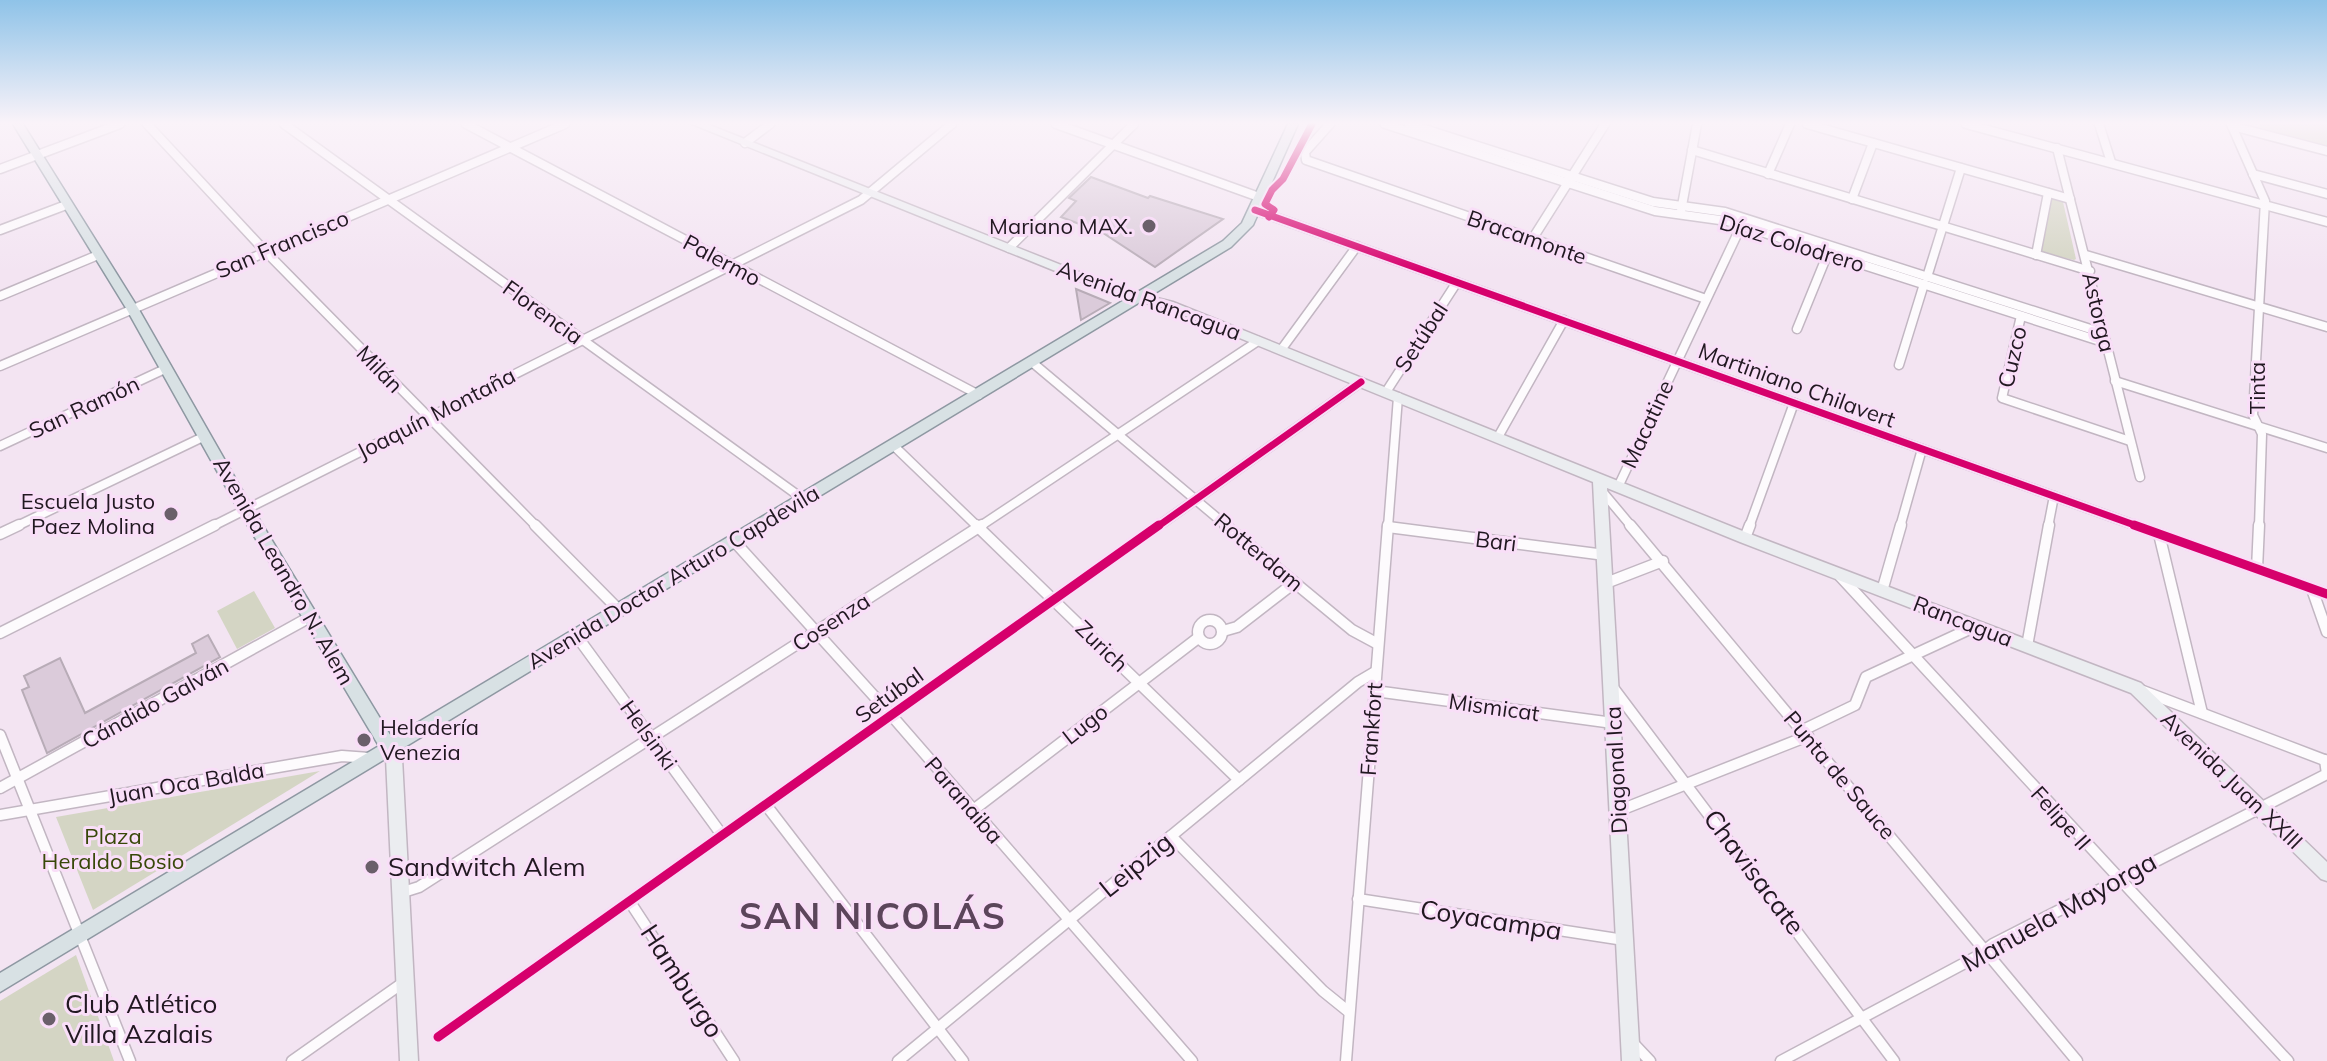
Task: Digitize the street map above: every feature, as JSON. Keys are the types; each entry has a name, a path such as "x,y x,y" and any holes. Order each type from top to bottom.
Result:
{"main road":[{"name":"Avenida Leandro N. Alem","path":"47,174 132,308 246,510 394,758 409,1061"},
{"name":"Avenida Rancagua","path":"822,174 1140,298 1169,305 1498,437 1606,485"},
{"name":"Avenida Doctor Arturo Capdevila","path":"0,983 1236,238 1255,210 1270,174"},
{"name":"Rancagua","path":"1606,485 2136,688"},
{"name":"Diagonal Ica","path":"1606,485 1606,583 1631,1061"},
{"name":"Avenida Juan XXIII","path":"2136,688 2327,873"}],"street":[{"name":"Milán","path":"193,174 427,417 618,609"},
{"name":"Florencia","path":"350,174 803,499"},
{"name":"San Francisco","path":"0,366 449,174"},
{"name":"Palermo","path":"559,174 979,395"},
{"name":"Joaquín Montaña","path":"0,633 733,265 871,193 894,174"},
{"path":"1009,248 1084,174"},
{"path":"1193,174 1259,197"},
{"name":"Bracamonte","path":"1348,174 1706,299"},
{"name":"Díaz Colodrero","path":"1555,174 1570,178"},
{"name":"Díaz Colodrero","path":"1557,174 1655,211 1682,211 1743,222 2103,333"},
{"path":"1533,238 1573,174"},
{"path":"1682,211 1688,174"},
{"path":"1768,174 2090,271"},
{"path":"1852,199 1862,174"},
{"path":"1899,365 1959,174"},
{"path":"1980,174 2070,199"},
{"name":"Astorga","path":"2064,174 2140,477"},
{"path":"2152,174 2327,222"},
{"path":"2253,174 2265,205"},
{"path":"2253,174 2327,194"},
{"path":"2036,255 2048,193"},
{"path":"0,230 66,205"},
{"name":"Tinta","path":"2257,569 2262,434 2253,415 2265,205"},
{"name":"Martiniano Chilavert","path":"1255,210 2327,594"},
{"name":"Díaz Colodrero","path":"1743,222 1828,253 1926,280 2021,316 2106,343"},
{"name":"Macatine","path":"1606,485 1677,361 1743,222"},
{"path":"1281,350 1357,246"},
{"path":"1797,329 1828,253"},
{"path":"0,296 98,255"},
{"path":"2086,255 2327,327"},
{"name":"Setúbal","path":"1392,395 1457,282"},
{"name":"Cuzco","path":"2021,316 2002,398 2130,441"},
{"path":"1498,437 1564,320"},
{"name":"Cosenza","path":"400,893 419,887 979,527 1258,341"},
{"name":"Rotterdam","path":"1033,363 1294,583 1352,630 1378,644"},
{"name":"San Ramón","path":"0,446 167,368"},
{"path":"2115,381 2327,448"},
{"name":"Setúbal","path":"438,1037 1361,382"},
{"name":"Frankfort","path":"1346,1061 1388,527 1392,395"},
{"path":"1745,538 1794,403"},
{"path":"0,534 205,436"},
{"name":"Zurich","path":"894,446 1239,780"},
{"path":"1882,591 1922,449"},
{"name":"Punta de Sauce","path":"1606,485 1663,561 2077,1061"},
{"path":"2027,646 2054,496"},
{"name":"Bari","path":"1388,527 1605,555"},
{"path":"2159,534 2202,713"},
{"name":"Paranaiba","path":"734,541 892,716 1192,1061"},
{"path":"1606,583 1663,561"},
{"name":"Felipe II","path":"1838,573 2288,1061"},
{"name":"Lugo","path":"1223,631 1237,627 1294,583"},
{"path":"2312,589 2327,632"},
{"name":"Cándido Galván","path":"0,788 310,617"},
{"name":"Lugo","path":"1203,622 1216,623 1223,631 1221,638 1214,643 1205,643 1198,638 1197,627 1203,622"},
{"path":"1618,811 1806,733 1855,705 1866,677 1915,657 1976,626"},
{"name":"Helsinki","path":"576,635 722,835"},
{"name":"Lugo","path":"972,811 1198,638"},
{"name":"Leipzig","path":"898,1061 1358,682 1375,672"},
{"name":"Chavisacate","path":"1611,685 1894,1061"},
{"name":"Rancagua","path":"2136,688 2326,761"},
{"name":"Mismicat","path":"1375,691 1613,723"},
{"path":"0,735 130,1061"},
{"name":"Juan Oca Balda","path":"0,815 342,756 373,758"},
{"name":"Manuela Mayorga","path":"1781,1061 2117,879 2327,774 2326,761"},
{"path":"766,805 963,1061"},
{"path":"1171,836 1323,991 1349,1012"},
{"name":"Coyacampa","path":"1358,899 1624,940"},
{"name":"Hamburgo","path":"630,902 734,1061"},
{"path":"292,1061 404,982"},
{"path":"1629,1040 1650,1061"}],"green space":[{"path":"2052,199 2063,202 2074,260 2043,253 2040,247"},
{"path":"254,591 275,628 237,649 217,611"},
{"name":"Plaza Heraldo Bosio","path":"320,771 93,910 56,817"},
{"name":"Club Atlético Villa Azalais","path":"76,955 114,1061 0,1061 0,1001"}],"building":[{"name":"Mariano MAX.","path":"1091,177 1148,198 1150,196 1223,219 1155,267 1103,233 1061,217 1076,201 1069,198"},
{"path":"1076,289 1110,303 1081,320"},
{"path":"208,635 220,657 47,753 22,690 29,687 24,676 60,658 85,713 196,653 192,644"}],"cycle path":[{"path":"1269,217 1274,210 1265,204 1286,174"},
{"path":"1255,210 2327,594"},
{"path":"438,1037 1361,382"}],"place":[{"name":"Mariano MAX.","path":"1149,226"},
{"name":"Escuela Justo Paez Molina","path":"171,514"},
{"name":"Heladería Venezia","path":"364,740"},
{"name":"Sandwitch Alem","path":"372,867"},
{"name":"Club Atlético Villa Azalais","path":"49,1019"}],"district":[{"name":"SAN NICOLÁS","path":"873,916"}]}
